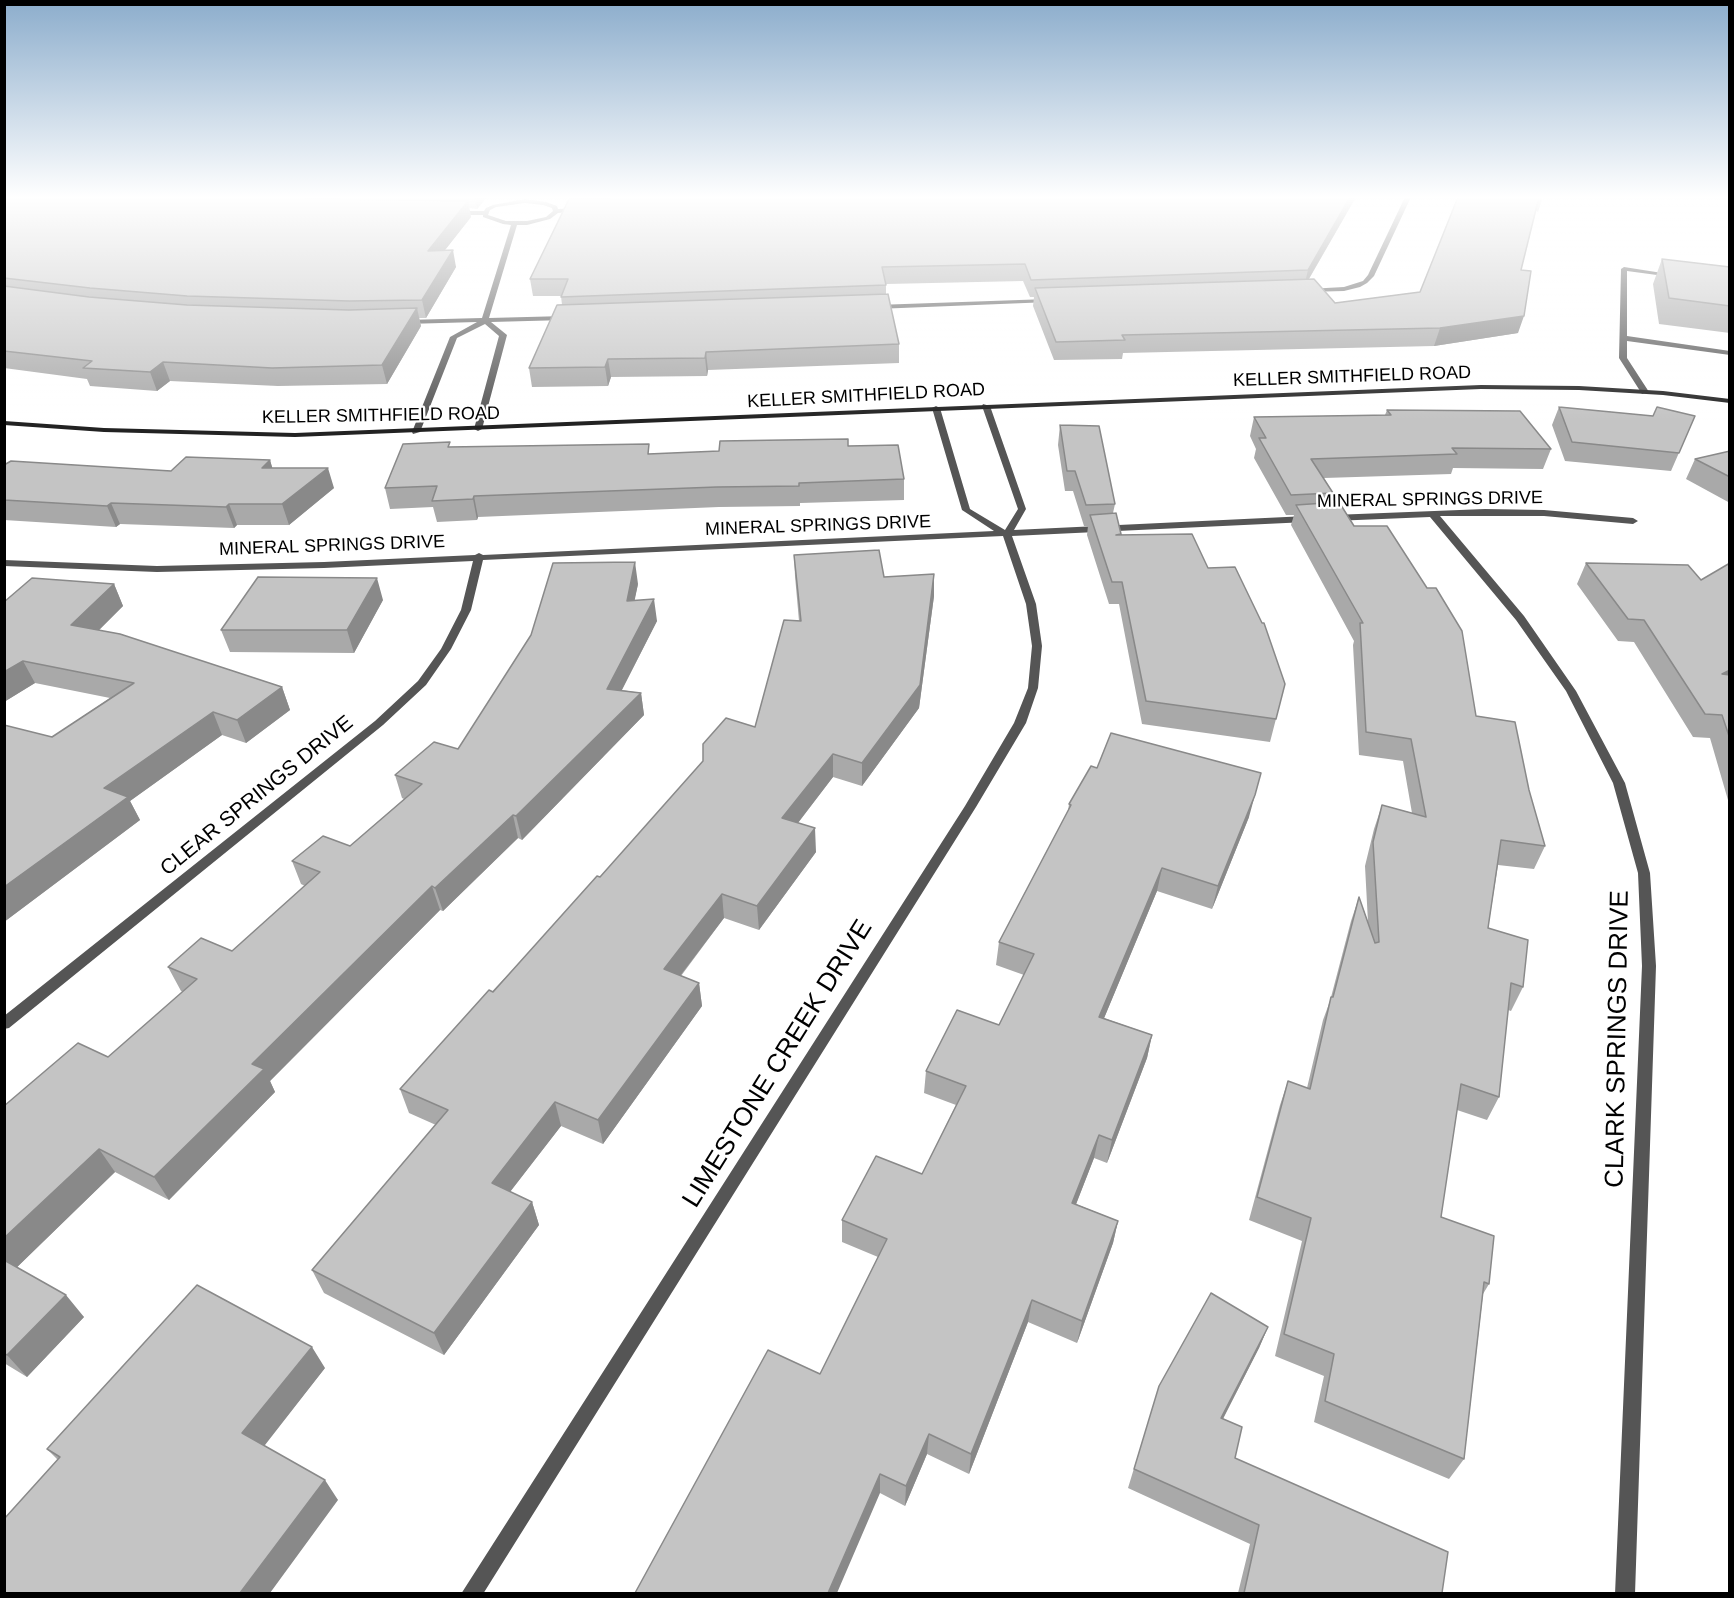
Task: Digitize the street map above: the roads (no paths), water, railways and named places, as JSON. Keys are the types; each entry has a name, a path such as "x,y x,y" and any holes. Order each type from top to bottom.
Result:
{"main road":[{"name":"KELLER SMITHFIELD ROAD","path":"4,423 104,430 295,435 416,432 936,408 1481,387 1579,388 1730,400"}],"street":[{"path":"416,432 454,337 485,321 501,272"},
{"path":"1300,292 1358,286 1373,272"},
{"path":"1624,272 1623,358 1645,392"},
{"path":"1643,272 1683,277"},
{"path":"868,307 1060,300"},
{"path":"401,322 569,318"},
{"path":"478,429 503,335 485,321"},
{"path":"1623,338 1730,353"},
{"path":"936,408 966,510 1007,535 1022,509 986,406"},
{"name":"MINERAL SPRINGS DRIVE","path":"1325,518 1432,513 1544,513 1633,520"},
{"name":"CLARK SPRINGS DRIVE","path":"1432,513 1520,618 1571,691 1619,783 1644,873 1649,966 1625,1593"},
{"name":"MINERAL SPRINGS DRIVE","path":"5,563 157,569 324,565 1314,519"},
{"name":"LIMESTONE CREEK DRIVE","path":"471,1593 957,827 1020,723 1033,688 1037,646 1030,604 1007,535"},
{"name":"CLEAR SPRINGS DRIVE","path":"4,1024 379,723 422,683 446,649 466,610 479,556"}]}
